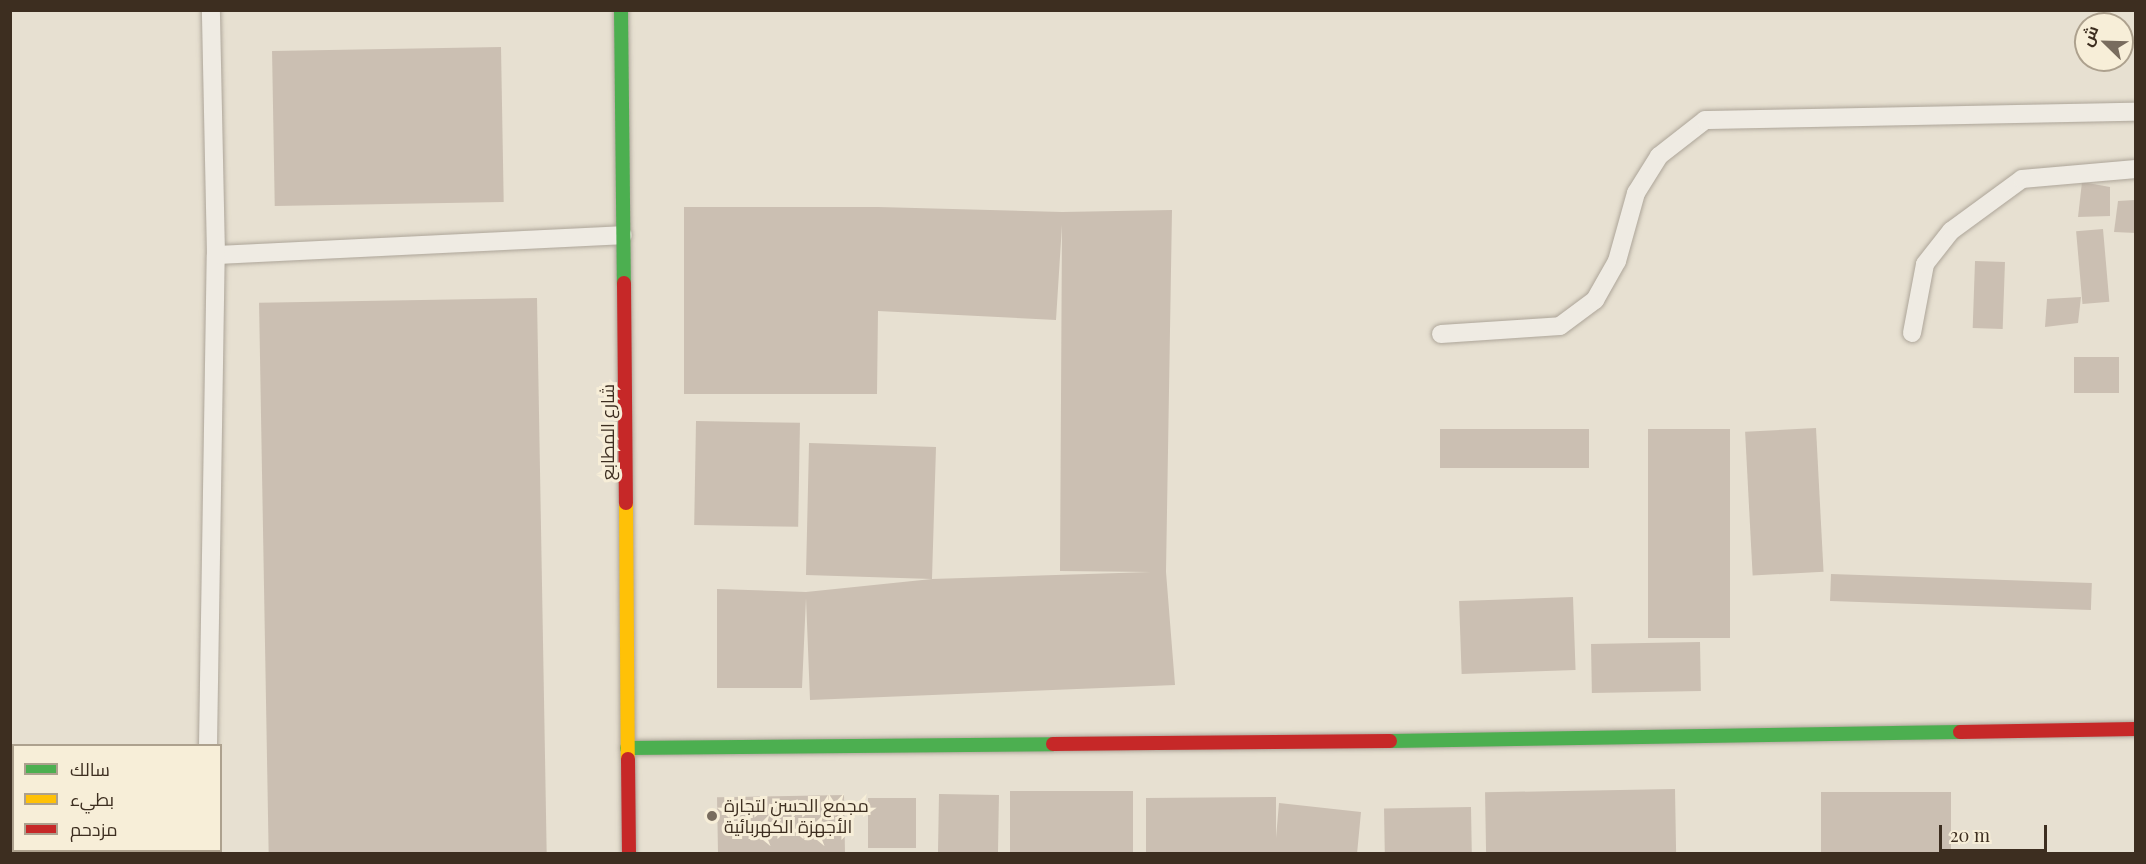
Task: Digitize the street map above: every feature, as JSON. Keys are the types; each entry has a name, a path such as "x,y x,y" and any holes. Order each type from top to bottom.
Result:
{"street":[{"name":"شارع المطابع","path":"621,10 629,854"},
{"path":"627,748 1628,739 2136,729"}],"lane":[{"path":"208,744 216,255 211,10"},
{"path":"1441,334 1560,326 1595,300 1617,261 1636,193 1659,156 1706,120 2136,112"},
{"path":"1912,333 1925,264 1951,231 2022,179 2136,168"},
{"path":"216,255 623,235"}],"building":[{"path":"501,47 504,202 275,206 272,51"},
{"path":"2082,182 2110,187 2110,216 2078,217"},
{"path":"2135,200 2136,233 2114,232 2118,201"},
{"path":"684,207 878,207 1062,212 1172,210 1166,572 1175,685 810,700 806,598 802,688 717,688 717,589 806,592 932,579 1151,572 1060,571 1062,225 1056,320 878,311 877,394 684,394"},
{"path":"2103,229 2109,302 2082,304 2076,231"},
{"path":"1975,261 2005,262 2003,329 1973,328"},
{"path":"2081,297 2078,323 2045,327 2047,299"},
{"path":"537,298 547,854 269,854 259,303"},
{"path":"2074,357 2119,357 2119,393 2074,393"},
{"path":"696,421 800,423 798,527 694,525"},
{"path":"1816,428 1824,572 1753,576 1745,432"},
{"path":"1440,429 1589,429 1589,468 1440,468"},
{"path":"1648,429 1730,429 1730,638 1648,638"},
{"path":"809,443 936,447 932,579 806,575"},
{"path":"1831,574 2092,583 2091,610 1830,601"},
{"path":"1573,597 1576,670 1462,674 1459,601"},
{"path":"1700,642 1701,691 1592,693 1591,644"},
{"path":"1675,789 1676,854 1486,854 1485,792"},
{"path":"1010,791 1133,791 1133,854 1010,854"},
{"path":"1821,792 1951,792 1951,854 1821,854"},
{"path":"939,794 999,795 998,854 938,854"},
{"path":"844,795 845,854 718,854 717,797"},
{"path":"1276,797 1276,838 1279,803 1361,812 1357,854 1146,854 1146,798"},
{"path":"868,798 916,798 916,848 868,848"},
{"path":"1471,807 1472,854 1385,854 1384,809"}],"traffic: fast":[{"path":"621,10 624,283"},
{"path":"1390,741 1960,732"},
{"path":"627,748 1053,744"}],"traffic: slow":[{"path":"626,503 628,759"}],"traffic: jam":[{"path":"624,283 626,503"},
{"path":"1960,732 2136,729"},
{"path":"1053,744 1390,741"},
{"path":"628,759 629,854"}],"place":[{"name":"مجمع الحسن لتجارة الأجهزة الكهربائية","path":"712,816"}]}
